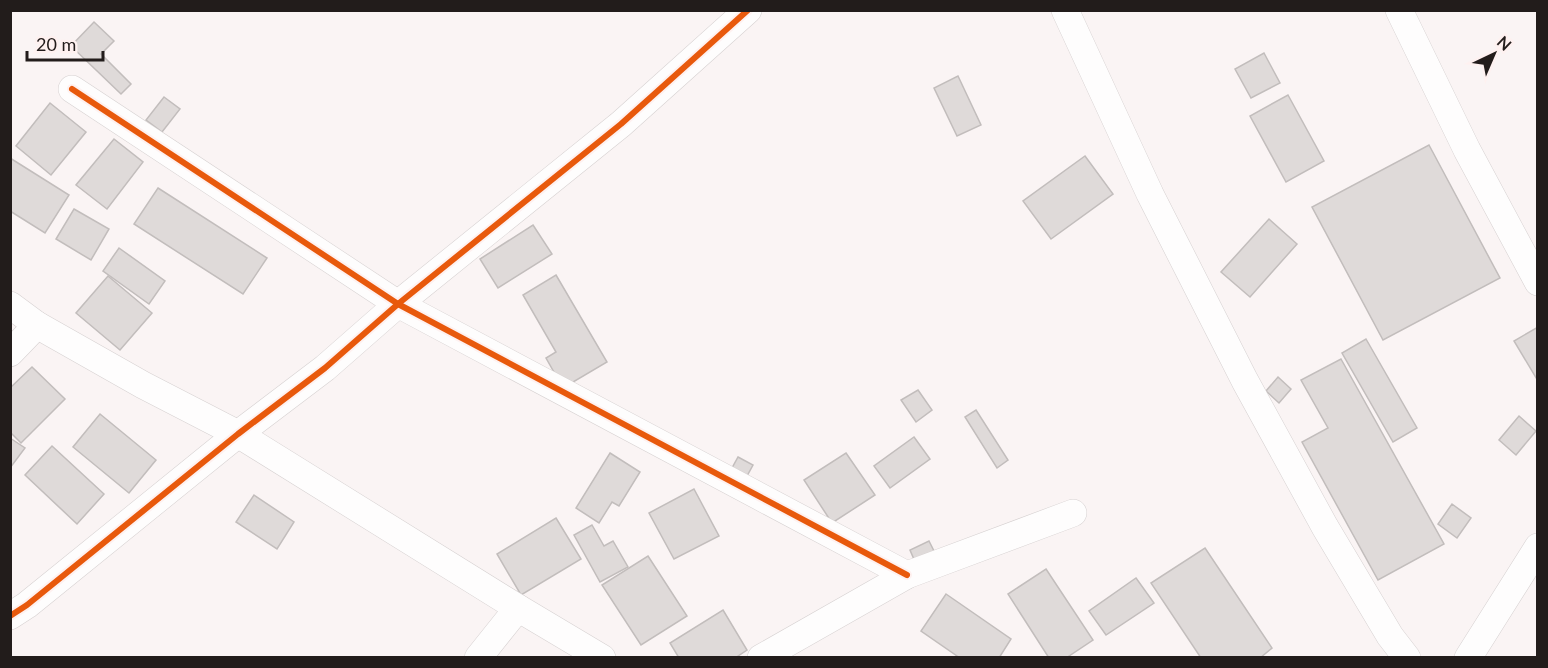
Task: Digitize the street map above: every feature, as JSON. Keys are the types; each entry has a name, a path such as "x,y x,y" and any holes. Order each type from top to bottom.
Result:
{"street":[{"path":"10,616 27,605 238,434 325,368 398,304 621,124 748,10"},
{"path":"1065,10 1150,194 1245,381 1325,527 1390,636 1407,657"},
{"path":"1399,10 1467,150 1538,282"},
{"path":"72,89 398,304 907,575"},
{"path":"10,305 37,325 143,385 238,434 518,608 602,657"},
{"path":"10,353 37,325"},
{"path":"761,657 907,575 1073,513"},
{"path":"1468,657 1538,547"},
{"path":"478,657 518,608"}],"building":[{"path":"94,22 114,41 101,54 131,84 121,94 71,46"},
{"path":"1264,53 1280,83 1251,98 1235,69"},
{"path":"958,76 981,125 957,136 934,88"},
{"path":"1288,95 1324,161 1286,182 1250,116"},
{"path":"164,97 180,109 162,132 146,120"},
{"path":"50,103 86,132 51,175 16,146"},
{"path":"114,139 143,162 107,209 76,185"},
{"path":"1429,145 1500,278 1383,340 1312,207"},
{"path":"1085,156 1113,194 1051,239 1023,201"},
{"path":"10,158 69,195 45,233 10,211"},
{"path":"158,188 267,258 243,294 134,224"},
{"path":"74,209 109,229 91,260 56,239"},
{"path":"1269,219 1297,244 1250,297 1221,272"},
{"path":"533,225 552,254 498,288 480,259"},
{"path":"119,248 165,281 149,304 103,271"},
{"path":"556,275 607,362 563,388 546,358 556,352 523,295"},
{"path":"108,276 152,313 120,350 76,313"},
{"path":"1538,327 1538,381 1514,341"},
{"path":"1366,339 1417,428 1393,442 1342,353"},
{"path":"1341,359 1444,544 1378,580 1302,442 1328,428 1301,380"},
{"path":"32,367 65,399 21,443 10,432 10,388"},
{"path":"1278,377 1291,389 1279,403 1266,391"},
{"path":"918,390 932,410 916,422 901,400"},
{"path":"976,410 1008,460 997,468 965,417"},
{"path":"100,414 156,460 129,493 73,447"},
{"path":"1519,416 1536,431 1516,455 1499,440"},
{"path":"914,437 930,459 890,488 874,466"},
{"path":"10,438 25,448 10,468"},
{"path":"52,446 104,494 77,524 25,475"},
{"path":"610,453 640,472 619,506 612,502 599,523 576,508"},
{"path":"846,453 875,495 832,523 804,480"},
{"path":"738,457 753,465 747,476 732,468"},
{"path":"694,489 719,536 674,559 649,513"},
{"path":"254,495 294,522 277,549 236,522"},
{"path":"1452,504 1471,518 1457,538 1438,524"},
{"path":"556,518 581,559 521,595 497,554"},
{"path":"592,525 604,546 613,541 628,567 600,582 574,535"},
{"path":"929,541 936,555 916,564 910,550"},
{"path":"1205,548 1272,648 1260,658 1201,658 1151,583"},
{"path":"648,556 687,616 641,645 602,585"},
{"path":"1046,569 1093,640 1066,658 1049,658 1008,594"},
{"path":"1136,578 1154,603 1106,635 1089,611"},
{"path":"946,594 1011,639 999,658 960,658 921,631"},
{"path":"723,610 747,650 735,658 679,658 670,643"}],"cycle path":[{"path":"10,616 27,605 238,434 325,368 398,304 621,124 748,10"},
{"path":"72,89 398,304 907,575"}]}
